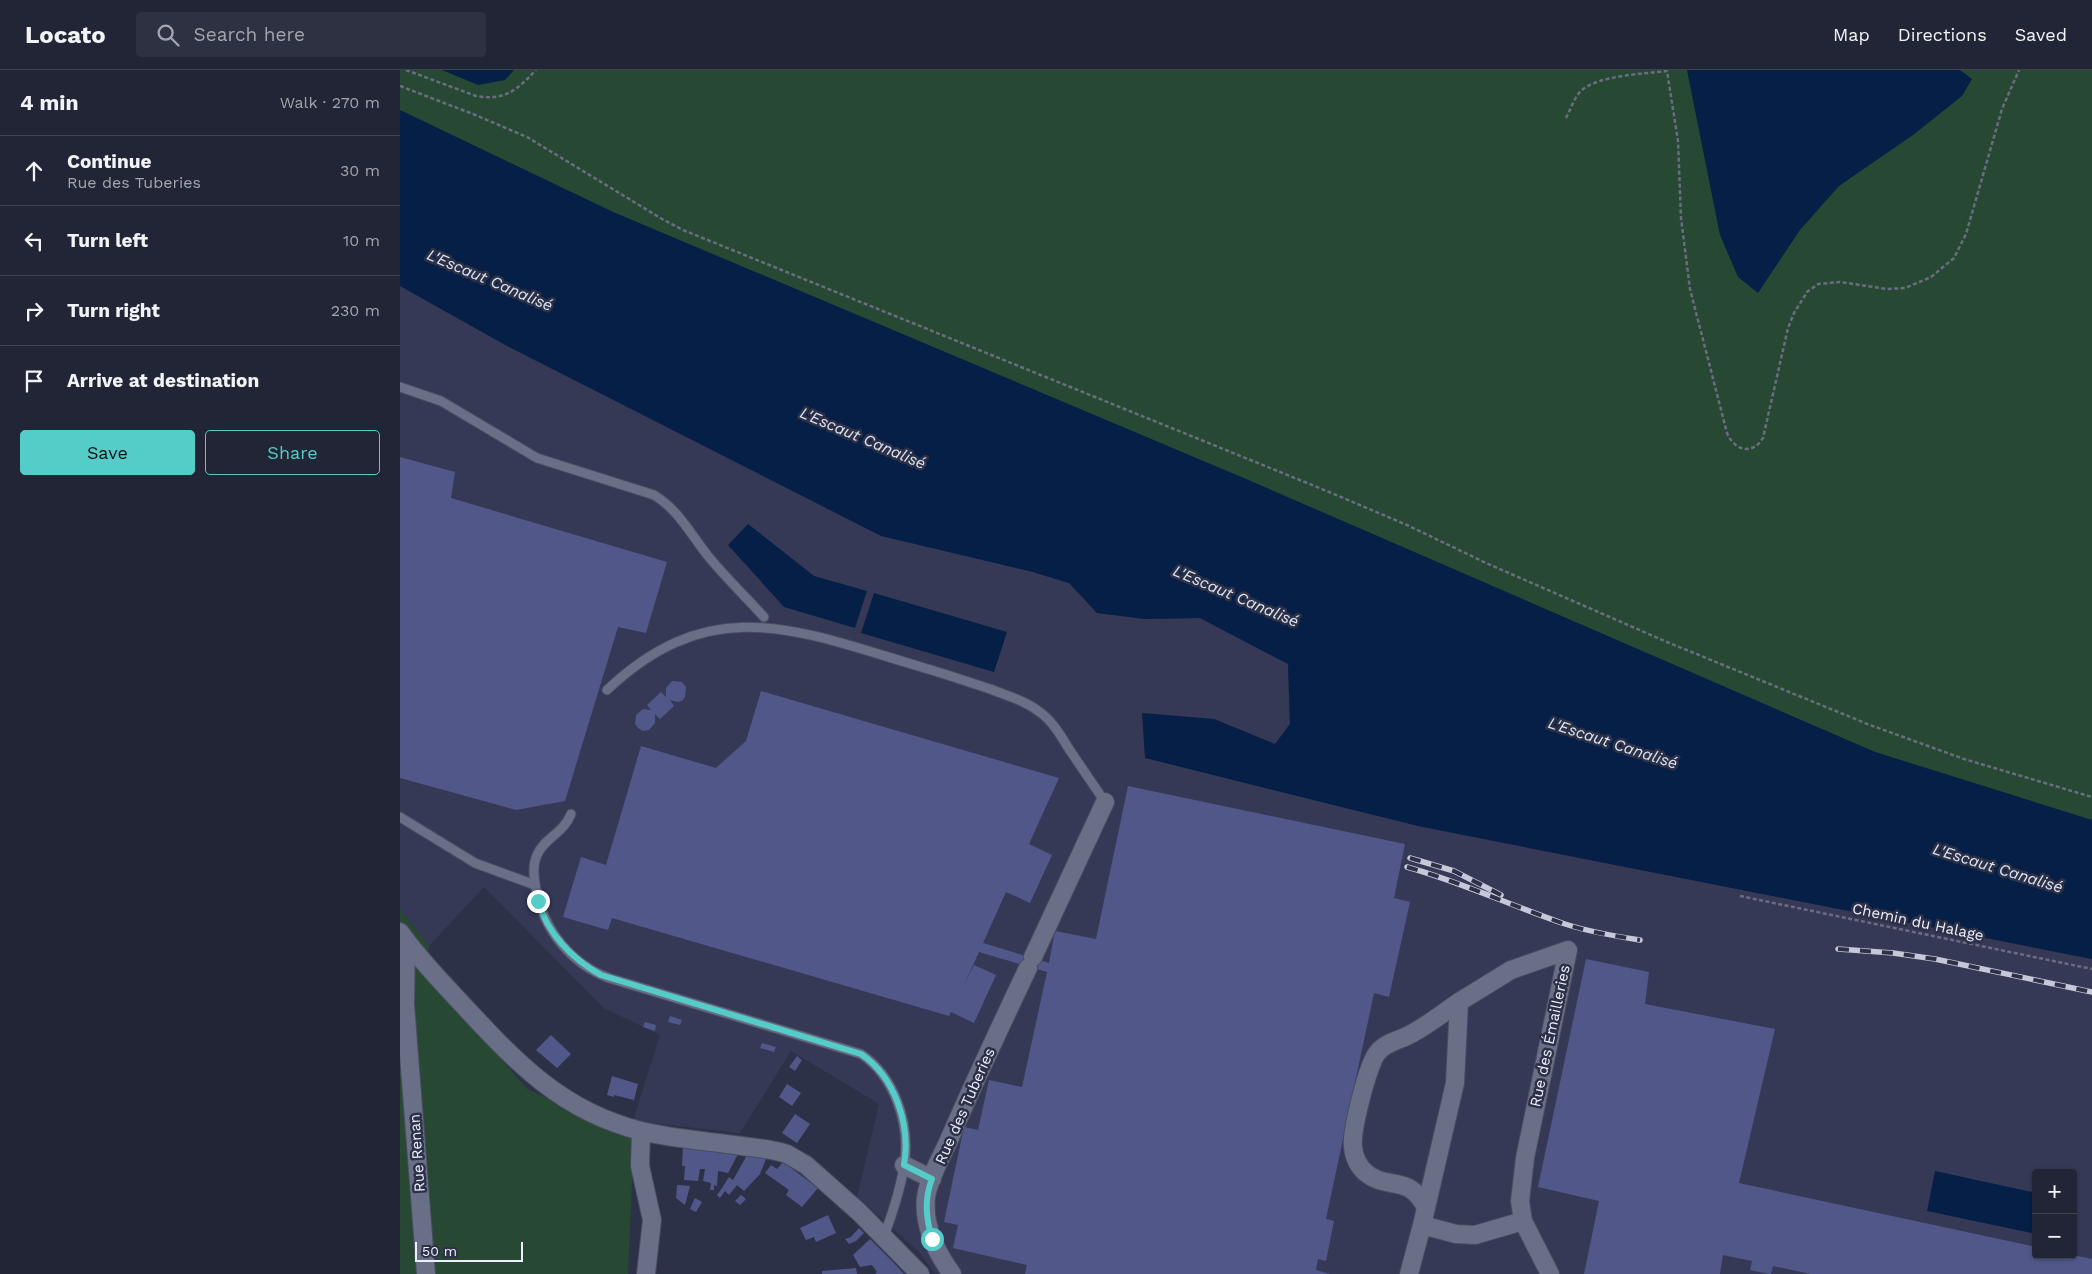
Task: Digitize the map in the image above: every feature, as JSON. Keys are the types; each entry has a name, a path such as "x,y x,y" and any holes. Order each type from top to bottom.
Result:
{"street":[{"name":"Rue des Tuberies","path":"952,1274 937,1252 930,1232 926,1196 1030,963 1105,802"},
{"path":"403,937 505,1050 532,1076 571,1103 620,1125 641,1131 787,1154 813,1171 884,1236 920,1274"},
{"name":"Rue Renan","path":"403,937 405,1004 426,1274"},
{"name":"Rue des Émailleries","path":"1459,1002 1510,970 1568,950 1524,1166 1520,1201 1523,1222 1550,1274"},
{"path":"1426,1208 1419,1196 1409,1187 1367,1174 1356,1159 1353,1139 1369,1066 1377,1052 1386,1045 1411,1034 1459,1002"},
{"path":"1409,1274 1455,1083 1459,1002"},
{"path":"641,1131 640,1166 652,1220 646,1274"},
{"path":"904,1165 932,1179"},
{"path":"1422,1226 1456,1234 1475,1235 1523,1222"}],"lane":[{"path":"400,387 433,397 537,458 654,495 662,500 676,513 714,563 764,617"},
{"path":"607,690 632,667 650,655 669,645 704,633 735,627 760,626 813,635 949,675 1029,704 1041,712 1052,724 1105,802"},
{"path":"571,814 565,827 544,844 537,855 534,867 535,885 544,918 553,933 575,957 601,975 861,1054 888,1082 900,1108 905,1143 904,1165 884,1236"},
{"path":"400,817 474,863 535,885"}],"path":[{"path":"406,70 486,98 504,96 512,92 536,70"},
{"path":"1566,118 1577,96 1592,84 1602,80 1667,71 1678,142 1683,242 1694,312 1727,433 1736,446 1740,449 1748,449 1757,446 1763,438 1788,328 1794,312 1807,292 1818,284 1832,282 1887,289 1905,288 1931,277 1954,258 1966,234 2002,109 2019,70"},
{"path":"400,86 527,137 683,230 1339,496 1407,525 1516,577 1746,675 1870,725 1964,759 2092,796"},
{"name":"Chemin du Halage","path":"1740,896 2092,969"}],"shaded area":[{"path":"400,286 509,347 1033,572 1069,583 1097,613 1145,619 1200,618 1288,664 1290,724 1275,744 1214,719 1418,826 2092,959 2092,1274 935,1274 918,1251 857,1197 879,1104 791,1051 740,1133 633,1121 660,1035 604,1008 484,887 429,946 400,909"}],"green space":[{"path":"400,70 2092,70 2092,820 1875,752 1246,479 613,212 400,110"},
{"path":"400,909 429,946 425,970 527,1089 634,1138 628,1274 400,1274"}],"water":[{"path":"442,70 514,70 505,80 478,85"},
{"path":"1687,70 1960,70 1972,79 1962,96 1913,135 1839,186 1800,230 1758,293 1738,277 1720,235"},
{"name":"L'Escaut Canalisé","path":"400,110 613,212 1246,479 1875,752 2092,820 2092,959 1418,826 1145,758 1142,713 1214,719 1275,744 1290,724 1288,664 1200,618 1145,619 1097,613 1069,583 1033,572 881,536 509,347 400,286"},
{"path":"748,524 814,576 867,591 855,628 784,607 728,545"},
{"path":"874,593 1007,632 994,672 861,633"},
{"path":"1935,1171 2032,1192 2032,1233 1927,1211"}],"building":[{"path":"400,457 455,472 451,498 667,562 646,633 618,627 565,801 516,810 400,778"},
{"path":"672,681 682,682 686,687 685,697 682,701 677,702 670,700 674,706 660,719 655,714 655,723 649,730 643,731 638,728 635,724 636,715 643,709 651,710 647,705 661,692 666,697 666,688"},
{"path":"761,691 1059,778 1029,844 1052,855 1030,903 1006,892 983,943 1049,963 1055,931 1096,939 1128,786 1405,844 1394,898 1410,902 1389,997 1374,993 1326,1219 1334,1221 1326,1261 1318,1259 1316,1270 1330,1274 1025,1274 1027,1265 953,1248 958,1225 944,1222 964,1127 978,1130 989,1080 1022,1087 1047,972 979,952 964,985 974,965 996,975 974,1023 951,1012 949,1016 612,918 608,930 563,917 581,857 606,865 641,746 716,768 746,741"},
{"path":"1586,959 1649,972 1645,1004 1775,1029 1739,1183 2032,1246 2032,1259 2077,1259 2077,1256 2092,1259 2092,1274 1811,1274 1773,1266 1771,1274 1769,1274 1750,1270 1752,1261 1723,1255 1720,1274 1584,1274 1599,1201 1538,1187"},
{"path":"670,1016 682,1020 680,1025 668,1022"},
{"path":"645,1022 656,1025 655,1031 643,1027"},
{"path":"551,1035 571,1054 557,1068 536,1050"},
{"path":"762,1043 776,1047 774,1052 760,1048"},
{"path":"797,1056 802,1060 795,1071 789,1067"},
{"path":"612,1076 638,1084 634,1100 607,1095"},
{"path":"787,1084 801,1093 792,1106 779,1097"},
{"path":"795,1114 810,1124 797,1143 782,1133"},
{"path":"683,1147 738,1154 728,1173 718,1171 717,1186 714,1185 714,1190 710,1190 711,1183 703,1181 705,1169 700,1169 698,1181 684,1180 685,1166 682,1166"},
{"path":"747,1155 766,1159 760,1174 744,1191 737,1185 729,1195 725,1191 720,1198 717,1195 729,1177 733,1180"},
{"path":"783,1162 818,1188 802,1207 786,1195 789,1190 765,1173 771,1165 777,1169"},
{"path":"677,1185 690,1186 685,1205 676,1198"},
{"path":"741,1195 746,1199 740,1205 735,1201"},
{"path":"695,1198 702,1202 696,1212 690,1209"},
{"path":"828,1215 836,1233 816,1242 814,1237 806,1240 800,1228"},
{"path":"859,1228 864,1233 856,1241 849,1244 845,1239 851,1237"},
{"path":"870,1239 904,1274 875,1274 877,1272 872,1265 860,1267 853,1255"},
{"path":"856,1268 857,1274 822,1274 822,1271"}],"railway":[{"path":"1410,858 1454,871 1501,895"},
{"path":"1407,867 1565,924 1602,934 1640,940"},
{"path":"1838,949 1893,953 1935,959 2092,992"}],"route":[{"path":"538,901 547,925 560,941 583,964 601,975 861,1054 876,1066 888,1082 900,1108 905,1143 904,1165 932,1179 926,1196 926,1202 927,1218 932,1239"}]}
